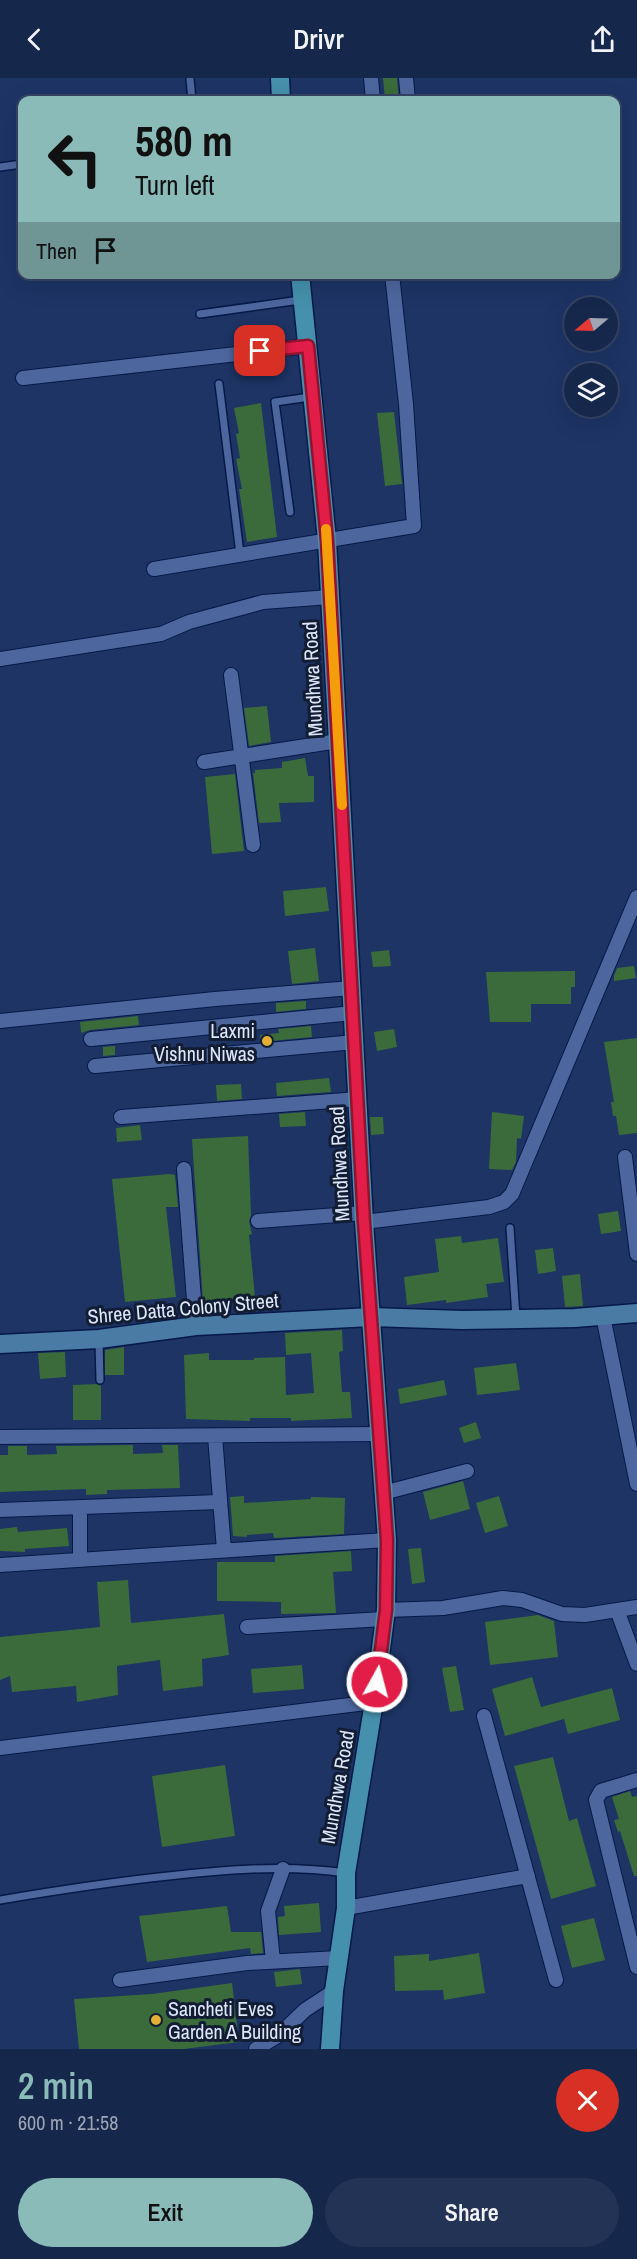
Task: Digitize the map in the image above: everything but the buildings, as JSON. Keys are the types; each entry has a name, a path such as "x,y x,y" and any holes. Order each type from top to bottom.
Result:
{"main road":[{"path":"280,78 280,96"},
{"name":"Mundhwa Road","path":"301,279 327,540 364,1217 387,1540 385,1614 374,1702 346,1873 346,1908 334,1991 330,2049"}],"street":[{"path":"371,78 373,96"},
{"path":"406,78 408,96"},
{"path":"154,569 414,526 406,404 393,279"},
{"path":"23,378 308,346"},
{"path":"0,659 152,636 214,614 263,602 330,597"},
{"path":"231,675 253,845"},
{"path":"204,762 338,741"},
{"path":"258,1221 364,1217 489,1207 504,1202 519,1183 637,897"},
{"path":"0,1021 215,999 352,988"},
{"path":"91,1039 353,1013"},
{"path":"94,1066 355,1042"},
{"path":"121,1117 358,1099"},
{"path":"625,1157 637,1254"},
{"path":"184,1169 196,1326"},
{"name":"Shree Datta Colony Street","path":"0,1344 99,1339 196,1326 370,1317 516,1319 637,1313"},
{"path":"603,1316 637,1484"},
{"path":"0,1437 379,1434"},
{"path":"215,1436 224,1551"},
{"path":"383,1493 467,1471"},
{"path":"0,1510 219,1502"},
{"path":"80,1507 80,1560"},
{"path":"0,1565 387,1540"},
{"path":"247,1627 443,1608 503,1598 522,1600 562,1614 585,1615 637,1607"},
{"path":"617,1610 637,1664"},
{"path":"0,1748 374,1702"},
{"path":"484,1716 556,1980"},
{"path":"637,1780 601,1791 596,1800 637,1967"},
{"path":"273,1962 268,1911 283,1869"},
{"path":"346,1908 528,1876"},
{"path":"120,1980 247,1963 339,1958"},
{"path":"256,2049 279,2035 306,2010 334,1991"}],"lane":[{"path":"190,79 192,96"},
{"path":"0,167 18,165"},
{"path":"200,314 303,300"},
{"path":"219,384 240,554"},
{"path":"290,512 275,402 313,396"},
{"path":"510,1228 516,1319"},
{"path":"99,1339 100,1380"},
{"path":"0,1900 75,1887 224,1869 315,1869 346,1873"}],"slow traffic":[{"path":"326,529 342,805"}],"place":[{"name":"Laxmi Vishnu Niwas","path":"267,1041"},
{"name":"Sancheti Eves Garden A Building","path":"156,2020"}],"route":[{"path":"260,351 308,346 327,540 364,1222 387,1540 386,1610 377,1682"}]}
